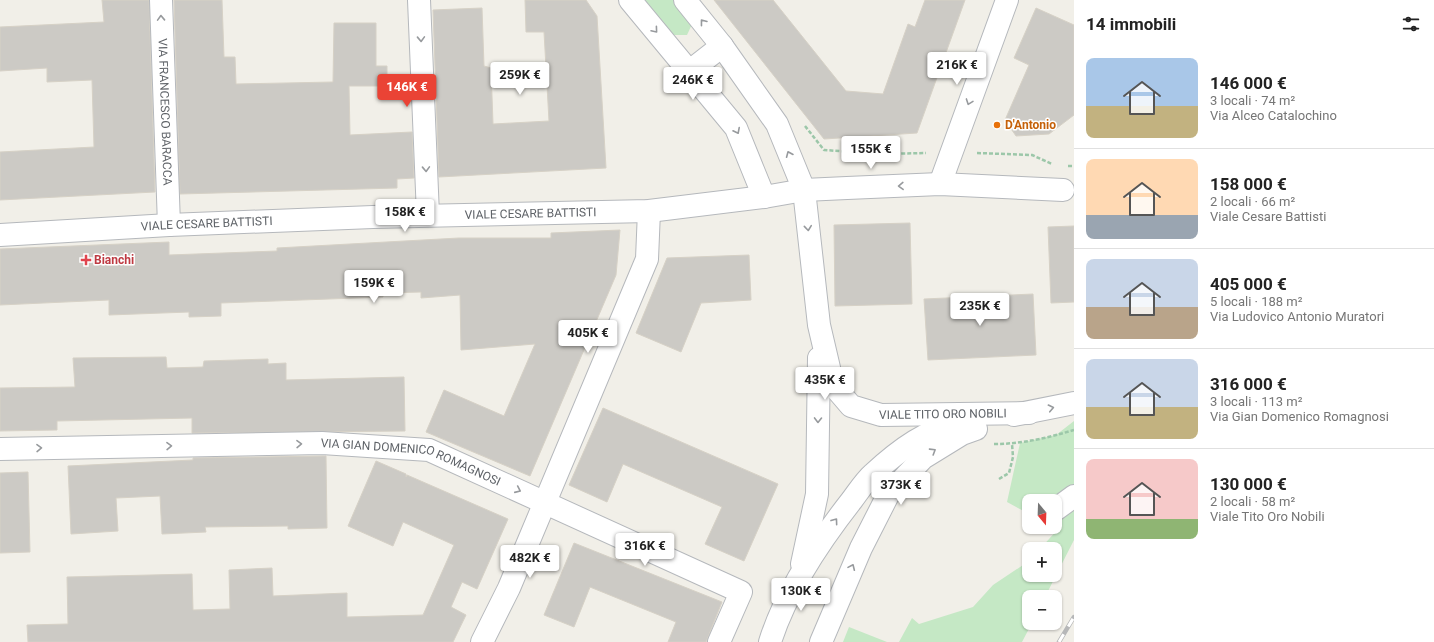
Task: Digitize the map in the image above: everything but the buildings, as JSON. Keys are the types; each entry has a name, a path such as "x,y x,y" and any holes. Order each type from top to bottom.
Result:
{"street":[{"name":"VIA FRANCESCO BARACCA","path":"161,0 169,225"},
{"path":"419,0 428,215"},
{"path":"630,0 736,128 764,197"},
{"name":"VIALE TITO ORO NOBILI","path":"685,0 722,46 776,124 804,190 819,325 833,385 851,406 881,415 1029,413"},
{"path":"940,184 1006,0"},
{"path":"690,71 722,46"},
{"name":"VIALE CESARE BATTISTI","path":"0,235 169,225 428,215 649,211 764,197 804,190 940,184 1063,190"},
{"path":"482,642 508,588 647,259 649,211"},
{"name":"VIALE TITO ORO NOBILI","path":"799,578 817,494 819,325"},
{"name":"VIALE TITO ORO NOBILI","path":"769,639 799,578 835,522 872,475 913,442 936,429 962,422 1074,405"},
{"path":"821,642 861,548 888,495 922,458 962,434 1029,413"},
{"name":"VIA GIAN DOMENICO ROMAGNOSI","path":"0,449 322,443 429,450 544,501 741,592 719,642"},
{"path":"1062,505 1074,496"}],"path":[{"path":"804,125 824,150 882,154 951,152 1032,155 1057,167"},
{"path":"1063,166 1074,166"},
{"path":"988,444 1012,444 1043,439 1074,430"},
{"path":"999,479 1009,473 1013,458 1012,444"}],"green space":[{"path":"643,0 675,0 693,22 687,35 672,35"},
{"path":"1074,421 1074,540 1062,564 1062,542 1046,542 1054,534 1062,534 1062,494 1022,494 1022,510 1007,502 1020,443 1056,435"},
{"path":"1022,566 1022,582 1053,582 1049,590 1022,590 1022,630 1028,630 1022,642 899,642 912,618 919,624 973,607 993,585"},
{"path":"849,627 887,642 843,642"}],"railway":[{"path":"1059,642 1074,617"}],"place":[{"name":"D'Antonio","path":"997,125"},
{"name":"Bianchi","path":"86,260"}]}
